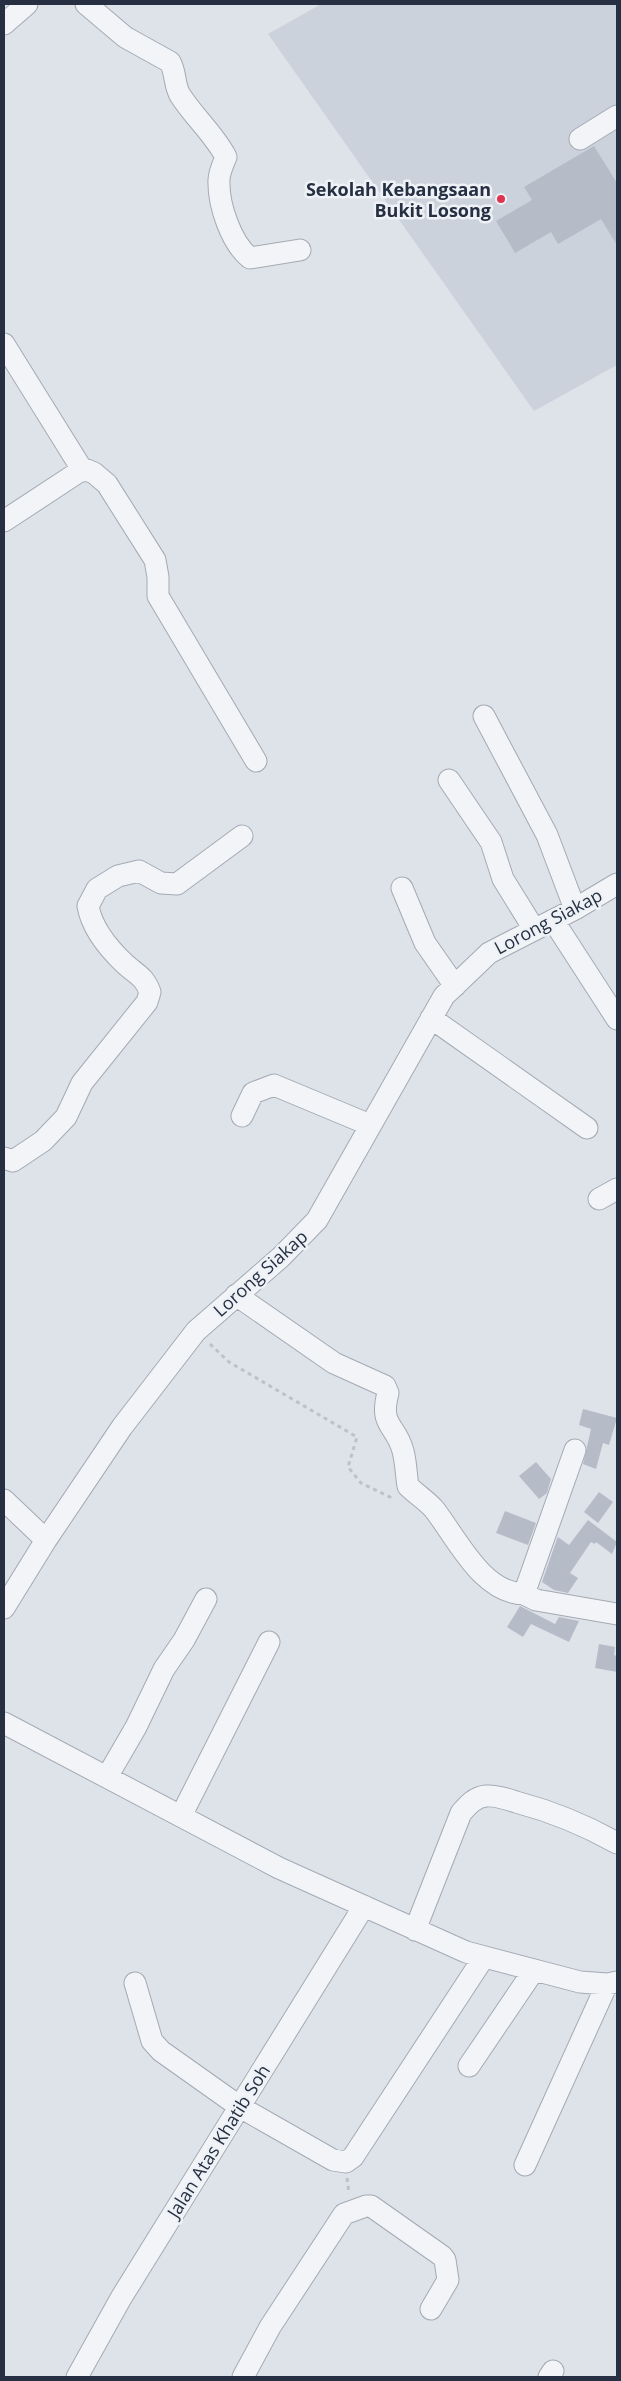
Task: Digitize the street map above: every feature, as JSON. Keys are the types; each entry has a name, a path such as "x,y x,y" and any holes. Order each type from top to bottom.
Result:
{"street":[{"path":"4,24 27,4"},
{"path":"86,4 125,38 170,62 174,68 179,94 218,142 226,158 218,179 224,214 239,250 250,258 300,250"},
{"path":"580,139 617,116"},
{"path":"4,344 83,471"},
{"path":"4,520 83,471 94,473 107,484 155,560 158,577 158,596 256,761"},
{"path":"484,716 547,835 575,909"},
{"path":"449,780 491,842 503,879 543,924 617,1019"},
{"path":"4,1158 13,1161 43,1141 66,1117 82,1083 147,1002 150,992 146,980 125,964 106,944 91,920 88,906 98,889 118,876 139,872 162,882 177,884 242,836"},
{"name":"Lorong Siakap","path":"4,1608 46,1540 122,1427 196,1331 281,1257 317,1220 444,996 489,952 575,909 617,884"},
{"path":"402,888 425,944 455,986"},
{"path":"431,1018 587,1128"},
{"path":"242,1116 253,1093 274,1085 370,1125"},
{"path":"236,1295 334,1363 385,1386 388,1393 384,1408 388,1423 403,1449 408,1486 432,1507 486,1580 510,1594 524,1594 536,1600 617,1614"},
{"path":"524,1594 575,1450"},
{"path":"4,1500 46,1540"},
{"path":"107,1777 136,1727 164,1669 184,1640 206,1599"},
{"path":"182,1816 269,1642"},
{"path":"4,1723 279,1868 414,1930 466,1952 484,1957 580,1982 612,1983 525,2166"},
{"path":"414,1930 461,1813 476,1799 485,1796 496,1796 554,1812 579,1822 617,1843"},
{"name":"Jalan Atas Khatib Soh","path":"77,2377 121,2298 364,1906"},
{"path":"134,1983 152,2041 161,2050 240,2107 332,2160 346,2162 353,2157 392,2100 484,1957"},
{"path":"468,2066 534,1970"},
{"path":"243,2377 270,2327 344,2214 350,2211 371,2206 442,2256 445,2260 448,2280 431,2309"}],"path":[{"path":"196,1331 229,1362 357,1437 348,1467 362,1483 396,1499"},
{"path":"346,2162 350,2211"}],"shaded area":[{"name":"Sekolah Kebangsaan Bukit Losong","path":"321,4 617,4 617,365 534,411 268,34"}],"building":[{"path":"594,146 617,183 617,245 601,219 558,244 551,232 515,253 496,221 532,200 524,187"},
{"path":"583,1409 617,1418 609,1445 603,1443 596,1469 583,1464 591,1429 579,1425"},
{"path":"536,1462 551,1479 547,1493 539,1499 519,1476"},
{"path":"599,1492 613,1502 598,1523 584,1512"},
{"path":"505,1511 536,1523 528,1545 496,1533"},
{"path":"588,1520 617,1542 612,1554 596,1542 595,1544 591,1542 570,1573 578,1578 568,1593 554,1590 542,1582 557,1539 558,1537 569,1545"},
{"path":"520,1606 555,1624 559,1617 579,1621 569,1642 531,1624 523,1637 507,1627"},
{"path":"599,1644 615,1647 614,1655 617,1656 617,1672 595,1668"}],"place":[{"name":"Sekolah Kebangsaan Bukit Losong","path":"501,199"}]}
